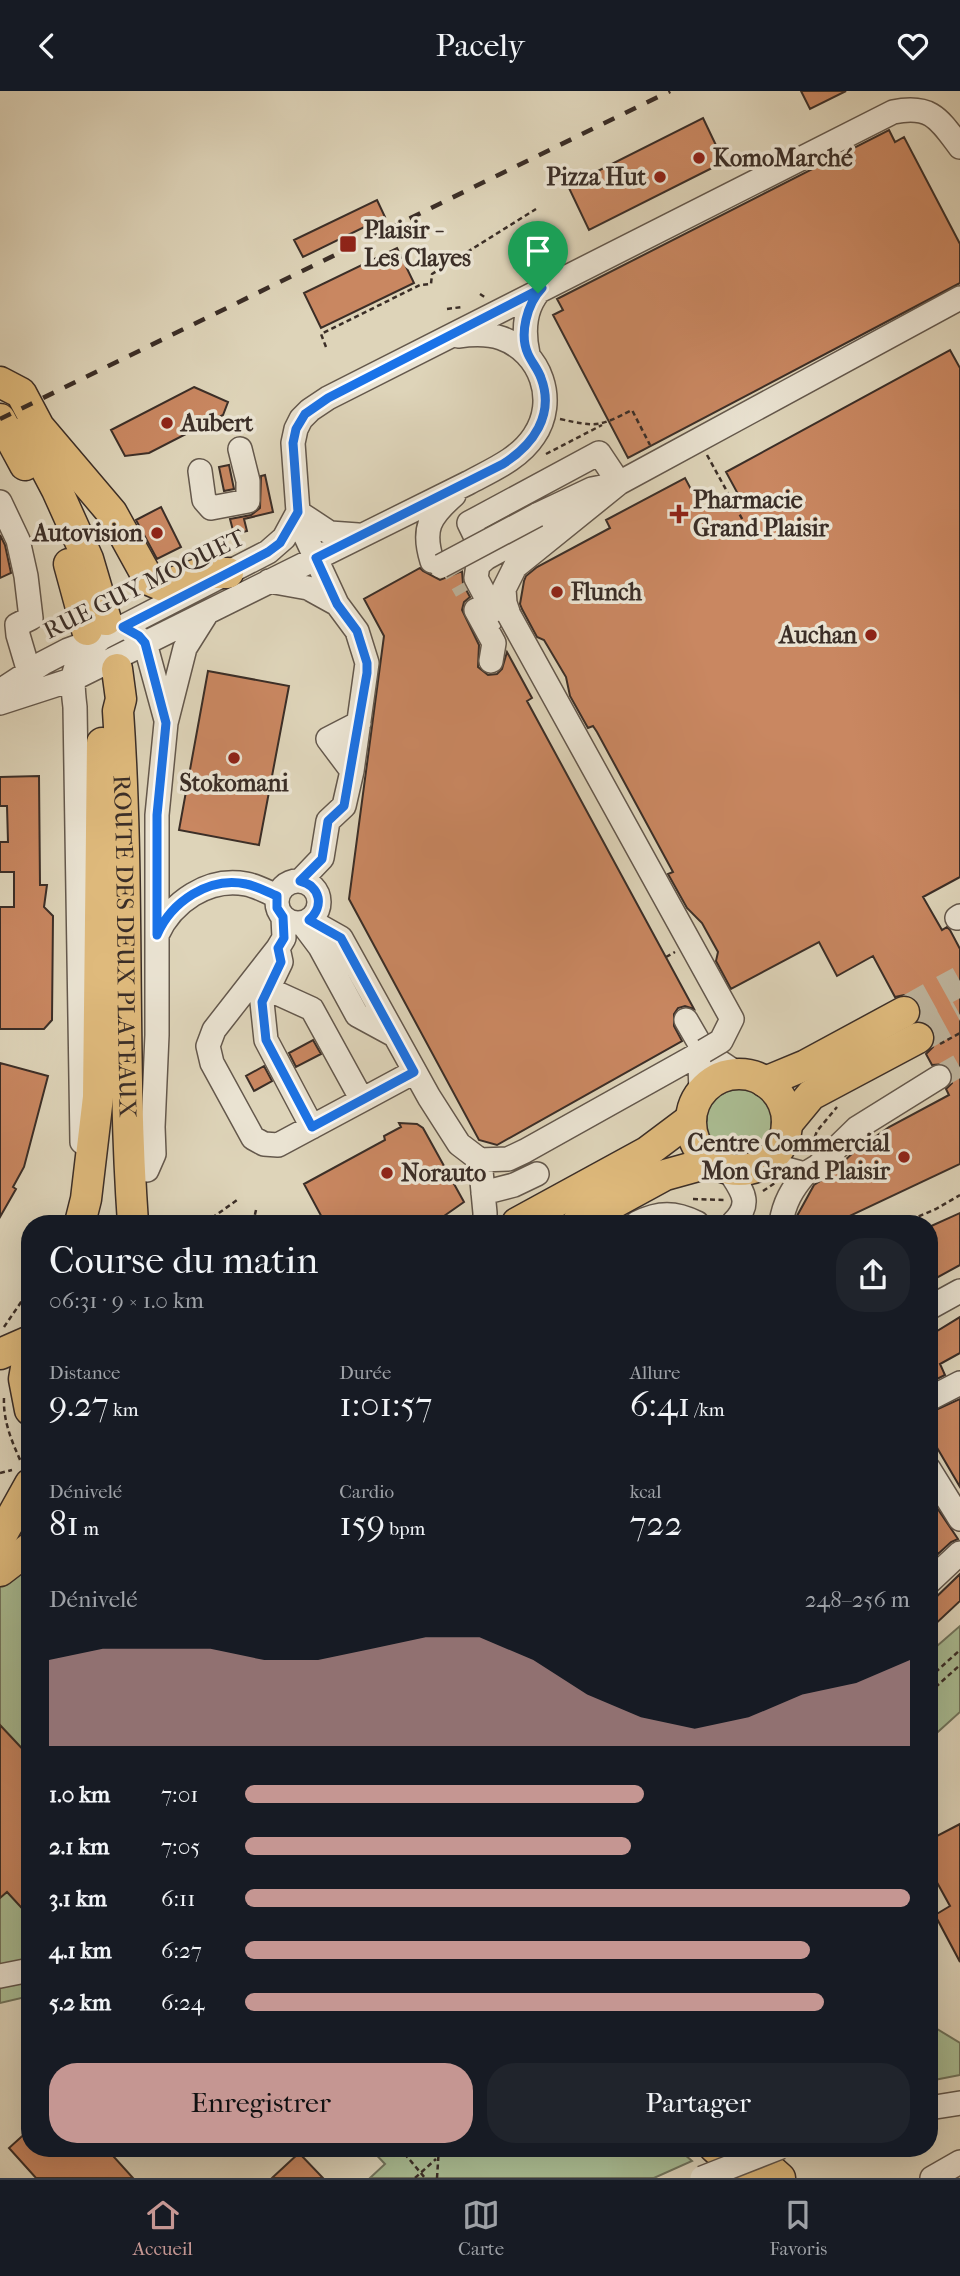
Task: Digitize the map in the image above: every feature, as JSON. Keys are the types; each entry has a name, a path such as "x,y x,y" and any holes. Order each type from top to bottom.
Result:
{"main road":[{"path":"0,382 21,393 39,427 112,513 149,580 163,586 201,573 228,573"},
{"path":"0,382 58,490 88,559 104,629"},
{"path":"0,419 42,497 69,564 104,629"},
{"name":"ROUTE DES DEUX PLATEAUX","path":"95,676 121,699 118,711 124,799 128,1154 132,1215"},
{"name":"ROUTE DES DEUX PLATEAUX","path":"95,676 110,739 113,801 116,1157 120,1215"},
{"path":"121,699 127,712 134,802 148,1203 151,1215"},
{"path":"81,1215 86,1199 98,1097 102,740 105,726"},
{"path":"532,1215 648,1152 716,1077 806,1065 904,1012"},
{"path":"592,1215 665,1175 720,1165 741,1170 754,1168 771,1158 782,1143 787,1124 811,1095 918,1038"},
{"path":"716,1077 775,1091 783,1102 787,1124"},
{"path":"716,1077 693,1136 698,1146 720,1165"},
{"path":"0,1354 21,1346"},
{"path":"0,1396 21,1405"},
{"path":"0,1538 21,1484"},
{"path":"0,1545 21,1528"},
{"path":"0,1571 21,1555"},
{"path":"724,2157 748,2178"},
{"path":"756,2157 780,2178"}],"street":[{"path":"300,881 322,859 328,821 344,806 352,771 367,663 357,631 337,604 298,512 293,443 296,429 305,414 328,398 542,288 893,112 923,110 936,116 960,147"},
{"name":"RUE GUY MOQUET","path":"0,691 31,683 95,676 145,643 468,483 518,454 538,430 545,409 542,380 528,354 525,335 526,320 532,302 542,288"},
{"path":"499,618 505,603 505,589 515,567 618,483 960,298"},
{"path":"445,338 490,335 504,339 528,354"},
{"path":"200,471 204,500 211,508 248,501 248,481 240,449"},
{"path":"486,558 469,523 599,453 618,483"},
{"path":"468,483 435,512 425,541 439,561 592,489 618,483"},
{"path":"592,489 552,521 486,558 478,565 477,578 494,612 732,1019 721,1041 716,1077"},
{"path":"0,502 18,540 26,576 31,618 17,625 31,683 75,707"},
{"path":"298,512 330,533 362,535"},
{"name":"RUE GUY MOQUET","path":"0,702 31,683 68,650 104,629 228,573 276,546 284,538 298,512"},
{"path":"269,581 307,588 337,604"},
{"path":"466,591 494,643 491,661"},
{"path":"147,1170 154,1154 157,815 166,723 185,648 208,611"},
{"path":"80,1215 78,1200 82,1166 75,707 95,676 73,670 104,629 139,636 145,643 166,723"},
{"path":"293,914 318,910 319,897 312,886 300,881 288,883 281,888 293,914 284,938 214,1030 208,1046 212,1063 253,1138 264,1144 278,1145 414,1072"},
{"path":"157,935 175,907 186,898 205,888 229,883 248,884 293,914 341,938 414,1072 425,1099 458,1144 480,1160 508,1159 716,1077"},
{"path":"278,948 281,962 262,1002 266,1040 312,1127"},
{"path":"212,1063 218,1038 225,1028 247,999 268,989 312,1009 362,1100"},
{"path":"686,1020 716,1077"},
{"path":"782,1215 794,1187 805,1174 818,1166 857,1128 922,1098 939,1077"},
{"path":"771,1158 783,1168 805,1174"},
{"path":"480,1160 485,1215"},
{"path":"720,1165 743,1194 745,1202 740,1215"},
{"path":"483,1193 514,1185 537,1174"},
{"path":"616,1215 650,1196 665,1175"},
{"path":"656,1215 678,1215"},
{"path":"938,1303 960,1291"},
{"path":"938,1394 960,1383"},
{"path":"938,1484 960,1519"},
{"path":"938,1574 960,1553"},
{"path":"0,1976 21,1972"},
{"path":"938,2107 960,2103"},
{"path":"702,2178 756,2157"},
{"path":"932,2178 960,2162"}],"path":[{"path":"326,347 321,334 420,285 431,284 432,274 442,266 536,209"},
{"path":"381,299 384,304"},
{"path":"362,308 364,313"},
{"path":"518,454 549,453 632,410 652,449"},
{"path":"556,418 585,424 604,424"},
{"path":"682,449 704,449 746,526"},
{"path":"922,1215 960,1195"},
{"path":"216,1215 237,1200"},
{"path":"255,1215 256,1210"},
{"path":"0,1333 21,1302"},
{"path":"0,1473 21,1476"},
{"path":"938,1670 960,1650"},
{"path":"938,1685 960,1665"},
{"path":"407,2157 425,2178"},
{"path":"415,2178 437,2158"},
{"path":"437,2158 437,2178"}],"green space":[{"path":"740,1089 765,1099 775,1124 765,1149 740,1159 715,1149 705,1124 715,1099"},
{"path":"21,1532 21,1998 0,2003 0,1554"},
{"path":"960,1626 960,1712 938,1732 938,1645"},
{"path":"938,2030 960,2043 960,2075 938,2079"},
{"path":"378,2157 687,2157 692,2161 654,2178 370,2178 385,2164"}],"building":[{"path":"801,91 846,91 810,109"},
{"path":"703,118 724,162 589,230 568,186"},
{"path":"889,130 895,142 904,137 960,244 960,283 628,458 553,315 563,310 557,299"},
{"path":"377,200 385,217 303,257 294,240"},
{"name":"Plaisir - Les Clayes","path":"397,248 414,283 321,328 304,293"},
{"path":"950,350 960,368 960,877 923,897 942,930 947,927 950,930 960,949 960,1164 852,1215 798,1215 814,1185 855,1151 889,1127 949,1095 946,1089 952,1083 951,1070 945,1064 932,1065 926,1054 933,1047 935,1038 933,1029 919,1021 920,1004 913,997 895,997 873,956 837,976 819,942 731,989 716,961 718,952 702,923 687,908 668,874 673,872 597,732 593,726 588,728 570,696 566,677 544,640 537,637 520,604 526,576 537,567 610,528 606,520 685,478 701,508 744,505 726,472"},
{"name":"Aubert","path":"194,387 228,402 223,415 149,453 125,456 111,430"},
{"path":"229,465 234,489 224,491 219,467"},
{"path":"265,475 273,512 244,519 247,531 234,534 230,519 251,515 260,508 261,476"},
{"name":"Autovision","path":"161,507 181,547 157,559 136,520"},
{"path":"0,535 11,573 0,578"},
{"path":"420,568 440,580 462,571 463,584 470,597 464,602 462,610 479,645 478,667 488,675 497,674 502,669 507,652 532,698 527,701 694,1009 685,1006 678,1008 674,1014 674,1026 682,1041 497,1145 479,1140 349,899 384,636 364,599"},
{"name":"Stokomani","path":"208,671 289,686 259,845 179,830"},
{"path":"39,776 40,885 47,885 44,907 53,916 52,1020 44,1029 0,1029 0,907 14,907 14,872 0,872 0,842 8,842 7,806 0,806 0,777"},
{"path":"313,1040 321,1054 296,1067 289,1053"},
{"path":"0,1063 48,1076 24,1167 13,1187 16,1189 0,1217"},
{"path":"264,1066 272,1081 254,1091 246,1076"},
{"name":"Norauto","path":"399,1123 417,1124 423,1128 464,1202 445,1215 321,1215 304,1184 385,1140 384,1136 401,1127"},
{"name":"Centre Commercial Mon Grand Plaisir","path":"960,1213 960,1265 938,1277 938,1223"},
{"path":"960,1317 960,1353 940,1364 945,1375 938,1378 938,1330"},
{"path":"960,1399 960,1487 938,1449 938,1409"},
{"path":"938,1509 958,1539 938,1554"},
{"path":"960,1574 960,1601 938,1622 938,1595"},
{"path":"0,1725 21,1747 21,1907 7,1892 0,1898"},
{"path":"960,1824 960,1962 938,1921 938,1913 950,1906 938,1884 938,1835"},
{"path":"21,2137 21,2157 114,2157 133,2178 36,2178 9,2148"},
{"path":"295,2157 303,2157 323,2178 272,2178"}],"tunnel":[{"path":"445,554 466,591"},
{"path":"904,1012 960,981"},
{"path":"918,1038 960,1015"},
{"path":"939,1077 960,1065"}],"railway":[{"path":"0,419 670,91"}],"place":[{"name":"KomoMarché","path":"699,158"},
{"name":"Pizza Hut","path":"660,177"},
{"name":"Plaisir - Les Clayes","path":"348,244"},
{"name":"Aubert","path":"167,423"},
{"name":"Pharmacie Grand Plaisir","path":"679,514"},
{"name":"Autovision","path":"157,533"},
{"name":"Flunch","path":"557,592"},
{"name":"Auchan","path":"871,635"},
{"name":"Stokomani","path":"234,758"},
{"name":"Centre Commercial Mon Grand Plaisir","path":"904,1157"},
{"name":"Norauto","path":"387,1173"}],"route":[{"path":"542,288 538,293 530,308 525,330 528,354 539,372 545,394 545,409 534,438 503,464 316,558 337,604 348,616 361,640 367,673 344,806 328,821 322,859 300,881 312,886 319,897 318,910 309,920 341,938 414,1072 312,1127 266,1040 262,1002 281,962 278,948 284,938 283,917 277,908 277,896 239,883 205,888 175,907 157,935 157,815 166,723 145,643 139,636 123,627 268,552 280,543 298,512 293,438 301,419 310,410 328,398 542,288"}]}
